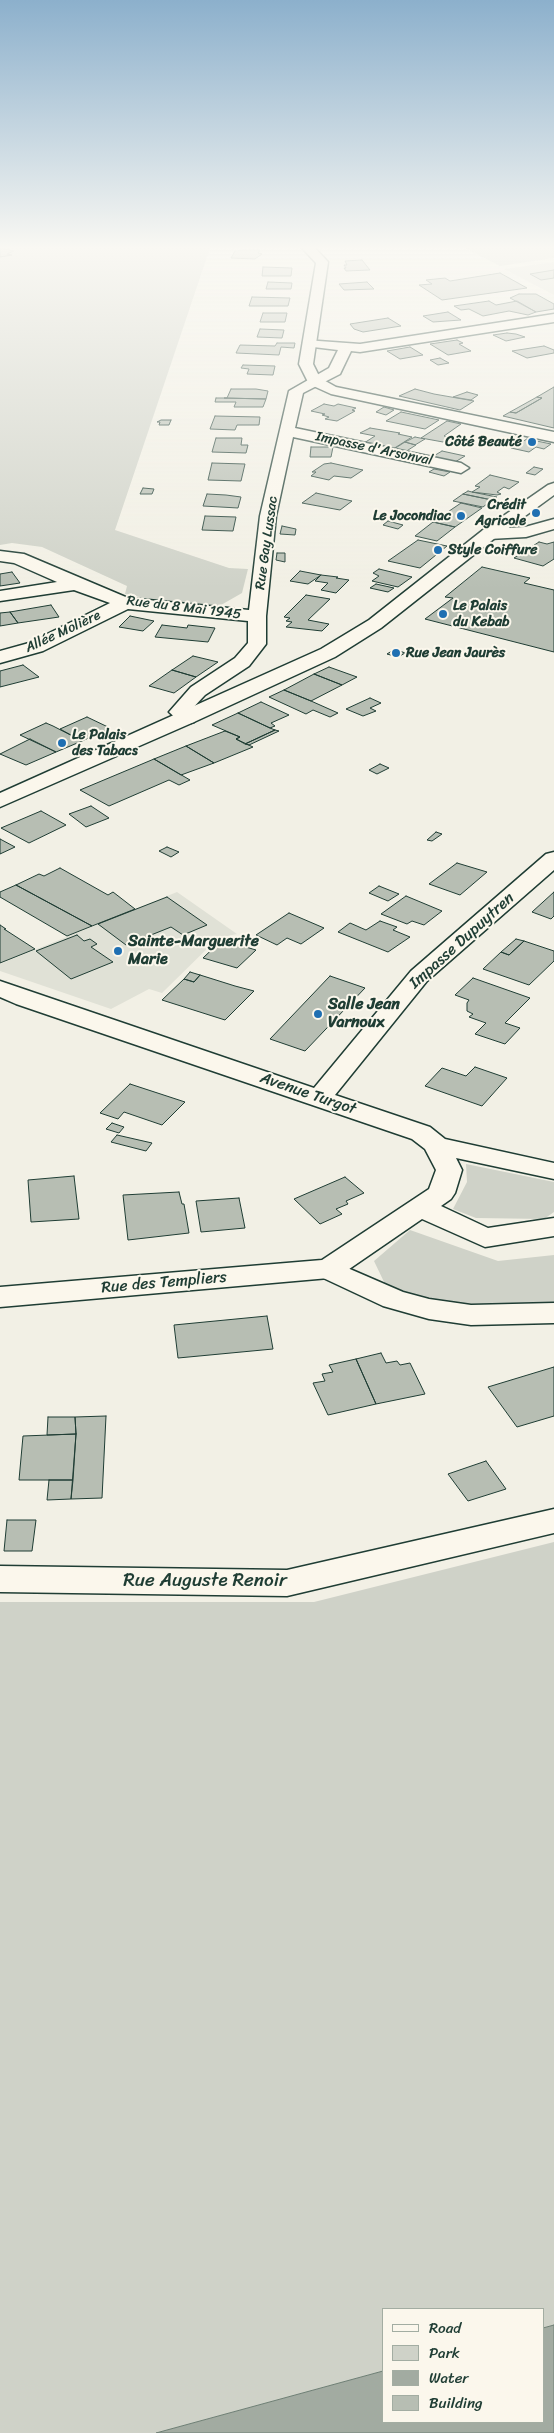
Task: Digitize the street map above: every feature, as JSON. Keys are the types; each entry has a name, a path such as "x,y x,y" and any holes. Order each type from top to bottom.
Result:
{"street":[{"path":"306,362 314,381 331,390 554,438"},
{"name":"Rue Gay Lussac","path":"187,718 179,712 198,691 242,662 257,644 257,616 268,516 296,391 335,371 340,362"},
{"name":"Impasse d'Arsonval","path":"288,431 461,468"},
{"path":"0,801 328,653 374,624 489,534 554,488"},
{"path":"489,534 526,532 554,524"},
{"name":"Rue du 8 Mai 1945","path":"0,556 18,558 125,603 257,616"},
{"path":"0,596 76,584"},
{"name":"Allée Molière","path":"0,657 36,647 125,603"},
{"name":"Impasse Dupuytren","path":"320,1098 419,976 554,859"},
{"name":"Avenue Turgot","path":"0,988 25,999 421,1133 436,1145 449,1170 441,1193 329,1269"},
{"path":"436,1145 554,1171"},
{"path":"421,1206 484,1238 554,1227"},
{"path":"329,1269 393,1299 429,1309 471,1315 554,1313"},
{"name":"Rue des Templiers","path":"0,1297 329,1269"},
{"name":"Rue Auguste Renoir","path":"0,1579 287,1583 554,1521"}],"shaded area":[{"name":"Sainte-Marguerite Marie","path":"177,892 237,934 218,938 162,993 149,989 111,1009 0,971 0,964"}],"green space":[{"path":"0,362 172,362 115,530 229,568 248,569 242,593 221,605 175,604 125,594 127,586 42,547 12,543 0,545"},
{"path":"466,1164 554,1182 554,1212 544,1219 476,1218 453,1209 467,1182"},
{"path":"410,1230 498,1261 554,1255 554,1306 484,1307 413,1298 385,1284 374,1261"},
{"path":"554,1542 554,2325 544,2328 544,2308 382,2308 382,2371 156,2433 0,2433 0,1602 314,1602"}],"water":[{"path":"554,2325 554,2433 156,2433 382,2371 382,2423 544,2423 544,2328"}],"building":[{"path":"432,362 449,363 438,365"},
{"path":"243,365 275,366 273,375 247,374 249,369 241,368"},
{"path":"554,387 554,428 503,416 510,412 516,413 542,398 537,397"},
{"path":"231,389 268,391 266,399 224,398 227,398"},
{"path":"415,389 474,401 460,410 399,396"},
{"path":"467,392 478,395 471,400 453,397"},
{"path":"537,397 542,398 516,413 510,412"},
{"path":"216,398 266,399 263,407 234,407 236,402 215,402"},
{"path":"324,404 334,406 338,404 356,408 352,410 355,411 337,421 325,419 329,417 322,415 325,414 311,411"},
{"path":"384,407 394,410 386,415 376,412"},
{"path":"401,412 439,420 425,429 386,421"},
{"path":"215,416 260,417 259,425 237,425 235,430 210,429"},
{"path":"161,420 171,420 169,425 159,425 160,422 157,422"},
{"path":"447,421 461,424 444,436 451,438 443,442 421,438"},
{"path":"370,428 412,437 393,449 364,443 375,436 360,433"},
{"path":"415,437 425,439 415,445 405,442"},
{"path":"216,438 242,438 241,445 248,445 246,453 212,452"},
{"path":"527,439 551,444 544,449 536,447 529,452 511,448"},
{"path":"405,442 416,445 405,452 394,449"},
{"path":"311,447 333,447 331,457 310,457"},
{"path":"442,451 465,456 455,462 432,457"},
{"path":"212,463 245,464 241,481 208,480"},
{"path":"331,463 363,470 351,478 334,476 329,480 311,476 316,472 312,472 324,464"},
{"path":"534,467 543,469 535,475 526,473"},
{"path":"434,469 450,472 444,476 429,472"},
{"path":"490,475 519,482 509,489 504,487 497,492 501,494 497,495 472,492 480,487 475,486"},
{"path":"143,488 154,489 152,494 140,494"},
{"path":"468,491 497,497 492,500 463,494"},
{"path":"316,493 352,501 340,510 302,503"},
{"path":"207,494 241,497 238,508 203,506"},
{"path":"463,494 492,500 483,507 453,501"},
{"path":"461,503 482,508 455,527 433,522"},
{"path":"205,516 236,517 233,531 202,530"},
{"path":"388,521 403,525 398,529 383,525"},
{"path":"433,522 455,527 437,541 415,536"},
{"path":"282,526 296,529 295,535 280,534"},
{"path":"418,540 447,546 420,568 388,561"},
{"path":"539,542 547,544 554,542 554,559 543,566 514,558"},
{"path":"277,553 285,553 285,562 276,560"},
{"path":"482,567 530,578 524,583 554,590 554,652 425,619 453,598 445,597"},
{"path":"379,569 412,577 398,587 372,581 379,576 373,573"},
{"path":"300,571 321,575 308,584 290,581"},
{"path":"12,572 20,583 0,586 0,574"},
{"path":"321,575 349,580 336,593 321,590 328,583 315,581"},
{"path":"376,584 394,588 388,592 370,588"},
{"path":"306,595 330,599 308,620 329,624 322,631 286,627 292,622 286,621 290,618 284,617"},
{"path":"51,605 59,617 18,623 10,612"},
{"path":"10,612 18,623 0,626 0,613"},
{"path":"130,616 154,621 143,631 119,627"},
{"path":"162,625 187,628 188,625 215,628 208,642 155,637"},
{"name":"Rue Jean Jaurès","path":"395,649 405,653 398,657 387,654"},
{"path":"193,656 218,662 196,677 172,670"},
{"path":"23,665 39,677 0,687 0,671"},
{"path":"329,667 357,677 342,685 314,674"},
{"path":"172,670 196,677 174,693 149,686"},
{"path":"314,674 342,685 311,701 284,690"},
{"path":"284,690 338,713 330,717 313,710 306,714 269,697"},
{"path":"370,698 381,703 370,708 376,711 363,716 346,709"},
{"path":"261,702 289,715 271,723 275,726 270,728 238,713"},
{"path":"238,713 275,730 245,744 236,739 240,737 212,725"},
{"path":"87,717 110,728 82,741 60,729"},
{"path":"46,723 82,741 56,752 20,735"},
{"path":"275,730 279,731 249,745 245,744"},
{"path":"225,731 240,737 236,739 253,747 214,763 186,746"},
{"path":"30,739 56,752 26,765 0,754"},
{"path":"186,746 214,763 181,775 154,759"},
{"path":"154,759 190,780 179,785 169,780 109,806 80,790"},
{"path":"380,764 389,768 377,774 369,770"},
{"path":"91,806 109,818 86,827 69,814"},
{"path":"41,811 66,825 29,843 1,828"},
{"path":"436,832 442,834 432,841 427,840"},
{"path":"0,839 15,847 0,854"},
{"path":"167,847 179,852 171,857 159,851"},
{"path":"457,863 487,872 460,895 429,884"},
{"path":"60,868 108,895 113,892 135,909 92,926 16,885 39,874 44,876"},
{"path":"16,885 92,926 67,936 0,897 0,892"},
{"path":"379,886 399,894 388,901 369,893"},
{"path":"554,892 554,916 551,919 532,912"},
{"path":"406,896 442,911 424,925 412,921 407,924 381,914"},
{"path":"167,897 207,925 183,935 171,927 126,945 98,924"},
{"path":"289,913 324,928 301,944 287,938 277,945 256,935"},
{"path":"380,921 397,927 393,930 410,937 388,952 338,932 350,923 366,930"},
{"path":"0,925 6,929 4,929 35,949 0,963"},
{"path":"77,935 84,941 90,939 97,944 91,947 113,962 71,979 36,951"},
{"path":"516,939 524,941 509,955 501,952"},
{"path":"222,940 256,950 237,968 203,958"},
{"path":"524,941 554,951 554,961 529,985 483,969 501,952 509,955"},
{"path":"190,972 200,975 194,982 184,979"},
{"path":"200,975 254,991 225,1020 162,1000 184,979 194,982"},
{"name":"Salle Jean Varnoux","path":"330,976 365,988 305,1051 270,1039"},
{"path":"473,978 530,998 505,1023 520,1028 505,1044 475,1034 486,1023 469,1017 473,1014 467,1011 469,1000 455,995"},
{"path":"475,1067 507,1078 482,1106 425,1086 442,1068 466,1076"},
{"path":"130,1084 185,1102 162,1125 124,1112 118,1119 100,1113"},
{"path":"112,1123 124,1127 119,1133 106,1129"},
{"path":"117,1135 152,1143 146,1151 111,1142"},
{"path":"74,1176 79,1219 31,1222 28,1180"},
{"path":"345,1177 364,1193 346,1201 348,1204 336,1209 342,1214 320,1224 294,1199"},
{"path":"179,1192 182,1204 184,1204 189,1233 128,1240 123,1195"},
{"path":"239,1198 245,1228 201,1232 196,1201"},
{"path":"267,1316 273,1349 178,1358 174,1325"},
{"path":"381,1353 386,1363 397,1361 400,1365 410,1363 425,1394 376,1404 356,1359"},
{"path":"356,1359 376,1404 328,1415 313,1383 325,1381 322,1374 333,1372 329,1365"},
{"path":"554,1367 554,1416 517,1427 488,1387"},
{"path":"106,1416 102,1498 71,1499 76,1434 75,1417"},
{"path":"48,1417 75,1417 76,1434 47,1435"},
{"path":"76,1434 73,1480 19,1480 23,1436"},
{"path":"486,1461 506,1489 468,1501 448,1474"},
{"path":"49,1480 73,1480 71,1499 47,1500"},
{"path":"7,1520 36,1520 32,1551 4,1551"}],"place":[{"name":"Côté Beauté","path":"532,442"},
{"name":"Crédit Agricole","path":"536,513"},
{"name":"Le Jocondiac","path":"461,516"},
{"name":"Style Coiffure","path":"438,550"},
{"name":"Le Palais du Kebab","path":"443,614"},
{"name":"Rue Jean Jaurès","path":"396,653"},
{"name":"Le Palais des Tabacs","path":"62,743"},
{"name":"Sainte-Marguerite Marie","path":"118,951"},
{"name":"Salle Jean Varnoux","path":"318,1014"}]}
